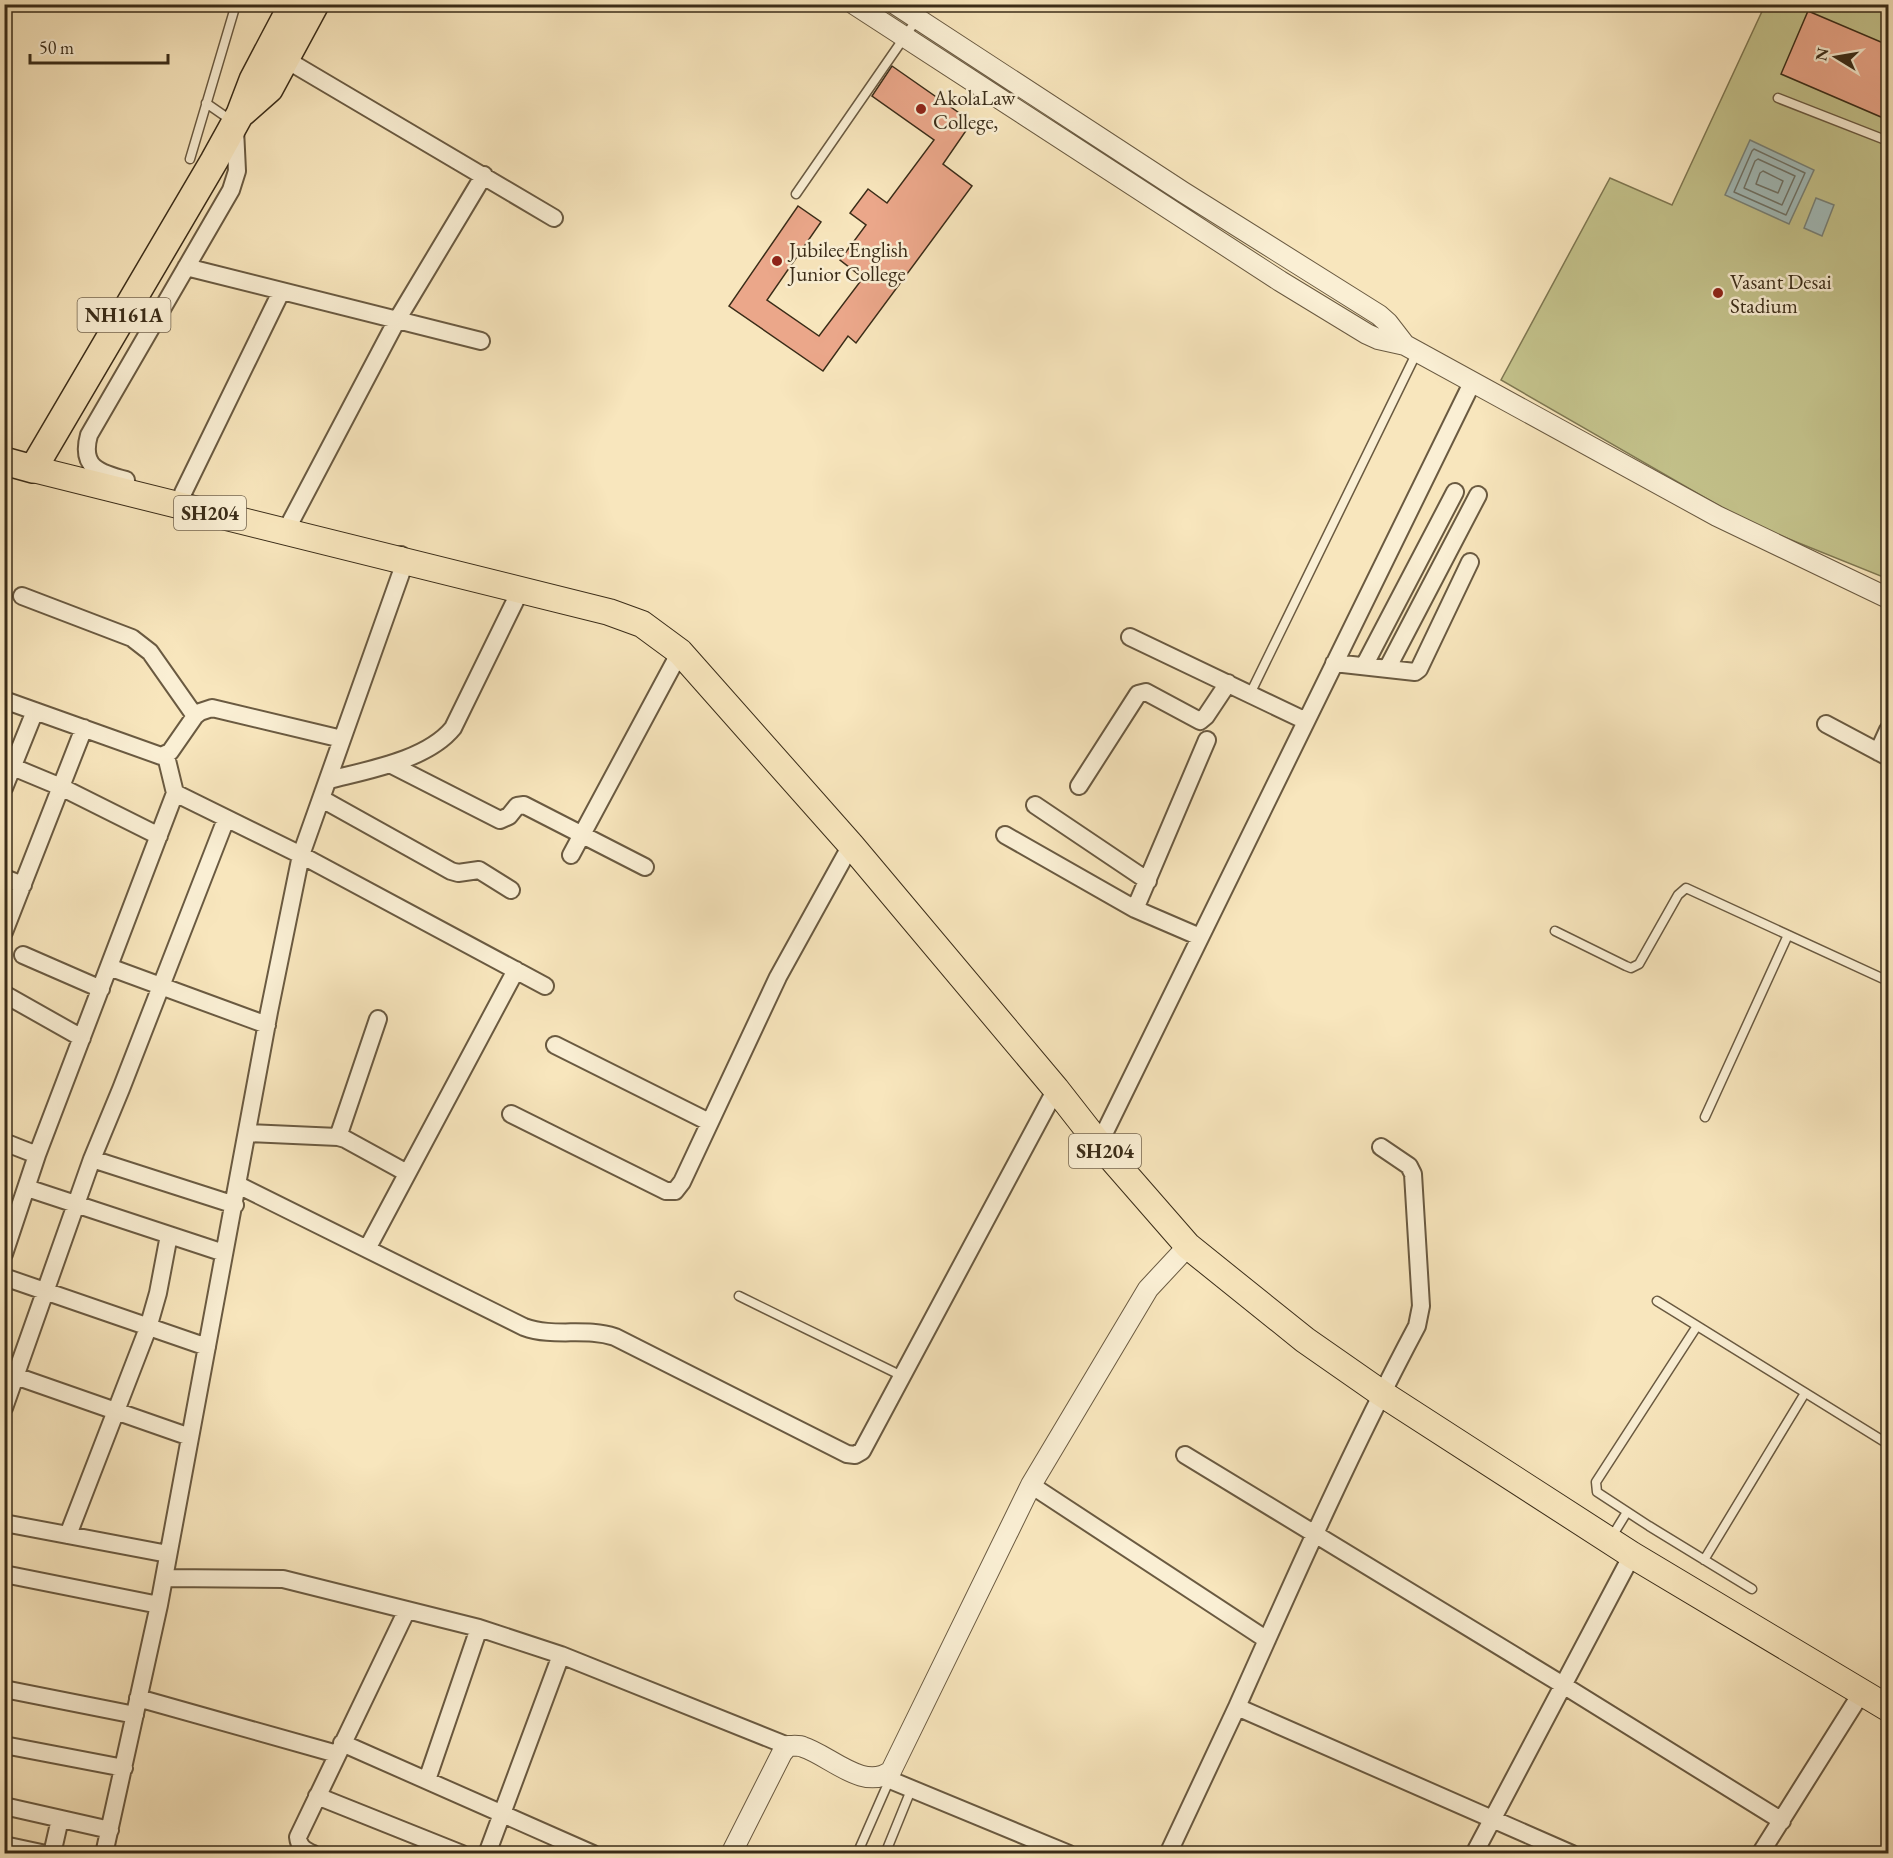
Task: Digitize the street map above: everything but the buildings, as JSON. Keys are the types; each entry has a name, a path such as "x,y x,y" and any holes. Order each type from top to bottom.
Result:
{"highway":[{"name":"NH161A","path":"237,119 252,80 293,4"},
{"name":"NH161A","path":"33,469 202,160 237,119 269,89 315,4"},
{"path":"4,462 33,469"}],"main road":[{"name":"SH204","path":"33,469 609,612 642,624 680,652 851,845 1056,1089 1099,1144 1188,1246 1305,1340 1381,1393 1632,1555 1888,1708"}],"street":[{"path":"854,4 1217,240 1367,334 1411,348 1717,516 1888,598"},
{"path":"895,4 1379,315 1411,348"},
{"path":"285,58 554,218"},
{"path":"104,1854 159,1605 301,855 329,780 400,553 397,550 291,521 98,471 87,455 86,445 89,435 235,181 237,119"},
{"path":"291,521 397,320 484,175"},
{"path":"1217,240 1228,220"},
{"path":"186,267 481,341"},
{"path":"183,493 281,292"},
{"path":"1099,1144 1472,383"},
{"path":"1364,666 1455,492"},
{"path":"1387,669 1478,495"},
{"path":"1334,663 1415,672 1419,669 1470,562"},
{"path":"329,780 390,764 434,745 446,737 453,728 520,591"},
{"path":"22,596 141,643 195,716"},
{"path":"1130,637 1306,721"},
{"path":"571,855 680,652"},
{"path":"1079,786 1138,694 1146,692 1200,721 1206,716 1228,683"},
{"path":"4,700 161,756 166,756 170,752 195,716 212,708 342,739"},
{"path":"4,788 35,711"},
{"path":"1826,724 1883,754 1888,730"},
{"path":"4,932 84,728"},
{"path":"1135,909 1207,740"},
{"path":"4,1254 37,1155 175,793 166,756"},
{"path":"390,764 500,820 509,816 517,806 524,805 645,867"},
{"path":"13,767 61,787 159,836"},
{"path":"175,793 301,855 545,986"},
{"path":"322,799 451,871 458,873 479,870 511,890"},
{"path":"1035,805 1148,881"},
{"path":"4,1408 10,1374 45,1292 92,1159 226,819"},
{"path":"1005,835 1135,909 1200,937"},
{"path":"511,1114 671,1192 675,1191 682,1182 778,977 851,845"},
{"path":"4,878 23,885"},
{"path":"23,955 100,989"},
{"path":"109,967 267,1025"},
{"path":"367,1249 516,970"},
{"path":"4,994 82,1038"},
{"path":"338,1137 378,1019"},
{"path":"555,1045 709,1122"},
{"path":"238,1185 531,1330 549,1334 595,1332 615,1337 847,1454 855,1455 862,1451 1056,1089"},
{"path":"247,1133 338,1137 407,1173"},
{"path":"4,1142 37,1155"},
{"path":"1168,1854 1381,1393 1417,1326 1421,1306 1413,1174 1409,1166 1381,1148"},
{"path":"92,1159 234,1205"},
{"path":"27,1188 224,1253"},
{"path":"68,1535 148,1328 158,1293 169,1235"},
{"path":"886,1779 896,1764 1031,1485 1148,1289 1188,1246"},
{"path":"4,1277 207,1347"},
{"path":"10,1374 190,1437"},
{"path":"1185,1455 1782,1821"},
{"path":"1031,1485 1267,1640"},
{"path":"4,1523 168,1554"},
{"path":"1474,1854 1632,1555"},
{"path":"4,1574 159,1605"},
{"path":"164,1578 283,1579 479,1628 561,1655 788,1746 802,1746 851,1773 886,1779 1069,1854"},
{"path":"313,1854 302,1848 298,1843 298,1837 407,1610"},
{"path":"427,1780 479,1628"},
{"path":"487,1854 561,1655"},
{"path":"4,1689 135,1715"},
{"path":"1760,1854 1862,1692"},
{"path":"138,1698 339,1748 427,1780 593,1854"},
{"path":"1237,1707 1572,1854"},
{"path":"4,1745 124,1768"},
{"path":"730,1854 782,1753 788,1746"},
{"path":"317,1796 462,1854"},
{"path":"4,1806 110,1830"},
{"path":"52,1854 60,1819"},
{"path":"4,1845 45,1854"}],"lane":[{"path":"202,160 206,103 236,4"},
{"path":"796,194 917,18"},
{"path":"1778,98 1888,141"},
{"path":"206,103 237,119"},
{"path":"1250,694 1411,348"},
{"path":"1555,931 1626,966 1635,967 1639,964 1678,896 1686,888 1888,981"},
{"path":"1705,1117 1788,934"},
{"path":"739,1296 902,1376"},
{"path":"1657,1301 1888,1444"},
{"path":"1697,1326 1596,1482 1597,1492 1752,1589"},
{"path":"1704,1560 1805,1393"},
{"path":"1609,1540 1628,1512"},
{"path":"857,1854 886,1779"},
{"path":"885,1854 911,1790"}],"shaded area":[{"name":"Vasant Desai Stadium","path":"1765,5 1888,5 1888,579 1749,523 1501,380 1610,178 1672,205"}],"water":[{"path":"1750,140 1814,170 1789,224 1725,195"},
{"path":"1816,198 1834,205 1822,236 1804,228"}],"place":[{"name":"AkolaLaw College,","path":"921,109"},
{"name":"Jubilee English Junior College","path":"777,261"},
{"name":"Vasant Desai Stadium","path":"1718,293"}]}
